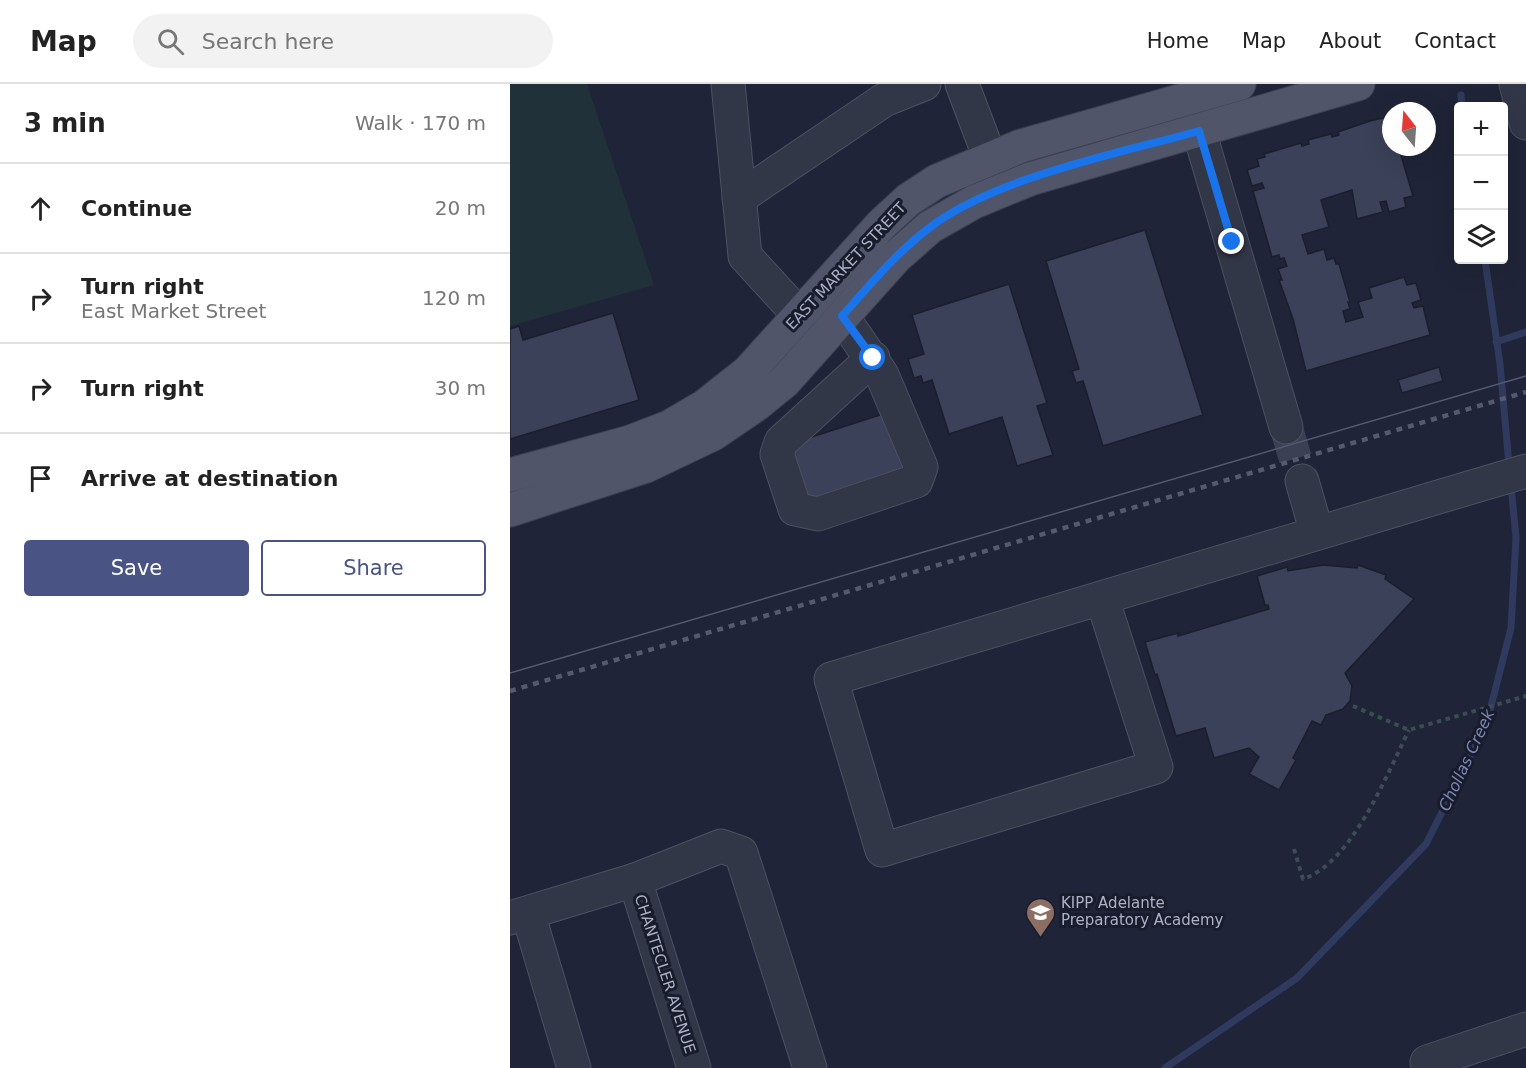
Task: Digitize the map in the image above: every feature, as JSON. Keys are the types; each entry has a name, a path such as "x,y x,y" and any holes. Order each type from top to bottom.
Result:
{"main road":[{"name":"EAST MARKET STREET","path":"510,475 630,442 669,427 705,406 747,372 882,224 908,200 938,181 990,158 1239,84"},
{"name":"EAST MARKET STREET","path":"510,510 646,466 713,434 757,404 783,382 895,258 921,235 974,202 1030,179 1358,84"},
{"path":"1190,98 1199,131"}],"lane":[{"path":"729,84 745,256 800,316"},
{"path":"739,198 884,100 924,84"},
{"path":"962,84 990,158"},
{"path":"1516,84 1526,123"},
{"path":"1199,131 1286,427"},
{"path":"842,316 873,358 921,467 916,480 818,514 795,508 777,454 781,442 873,358"},
{"path":"1102,598 1156,767 882,850 831,679 1526,471"},
{"path":"1302,482 1317,533"},
{"path":"574,1068 519,915 635,880 721,846 741,853 810,1068"},
{"name":"CHANTECLER AVENUE","path":"635,880 694,1068"},
{"path":"1427,1062 1526,1029"}],"path":[{"path":"1353,706 1408,730 1526,696"},
{"path":"1294,849 1303,879 1318,873 1344,846 1376,800 1408,730"}],"shaded area":[{"path":"510,84 587,84 654,285 510,326"}],"building":[{"path":"1382,118 1382,156 1401,156 1413,196 1404,198 1406,207 1389,212 1386,201 1380,202 1383,212 1357,219 1352,190 1321,200 1329,227 1302,235 1308,254 1324,249 1327,260 1334,258 1336,264 1339,264 1350,302 1348,302 1350,309 1343,311 1346,322 1363,317 1358,302 1372,298 1369,288 1404,277 1407,285 1416,283 1421,300 1412,303 1414,308 1423,306 1430,335 1306,371 1293,319 1279,280 1282,280 1278,269 1287,266 1284,258 1280,259 1279,255 1272,257 1253,191 1264,188 1262,183 1252,186 1247,170 1259,166 1257,159 1265,157 1264,154 1301,143 1302,146 1309,144 1308,140 1331,134 1332,137 1339,135 1338,132"},
{"path":"1145,230 1203,415 1103,446 1083,381 1076,383 1072,371 1079,369 1046,261"},
{"path":"1009,284 1047,403 1037,406 1053,455 1017,466 1002,417 949,434 932,380 923,383 921,376 914,378 908,359 924,354 912,315"},
{"path":"613,313 639,400 510,439 510,329 519,326 523,340"},
{"path":"1439,367 1443,381 1402,393 1398,380"},
{"path":"886,413 908,478 810,507 790,444"},
{"path":"1323,565 1357,568 1358,565 1386,575 1385,579 1414,599 1345,673 1352,686 1350,701 1343,709 1326,715 1321,725 1312,721 1293,758 1296,760 1279,790 1249,774 1259,757 1249,748 1214,758 1205,728 1176,736 1145,642 1178,633 1178,636 1269,609 1268,605 1265,605 1257,576 1287,567 1288,571"}],"waterway":[{"name":"Chollas Creek","path":"1461,95 1462,102"},
{"name":"Chollas Creek","path":"1486,264 1500,364 1509,465"},
{"path":"1496,342 1526,332"},
{"name":"Chollas Creek","path":"1165,1068 1297,978 1426,844 1487,722 1511,628 1516,538 1511,485"}],"tunnel":[{"path":"1286,427 1302,481"}],"tram line":[{"path":"510,673 1526,376"}],"railway":[{"path":"510,691 1526,392"}],"place":[{"name":"KIPP Adelante Preparatory Academy","path":"1040,938"}],"route":[{"path":"873,358 842,316 895,258 930,227 974,202 1030,179 1199,131 1232,242"}]}
